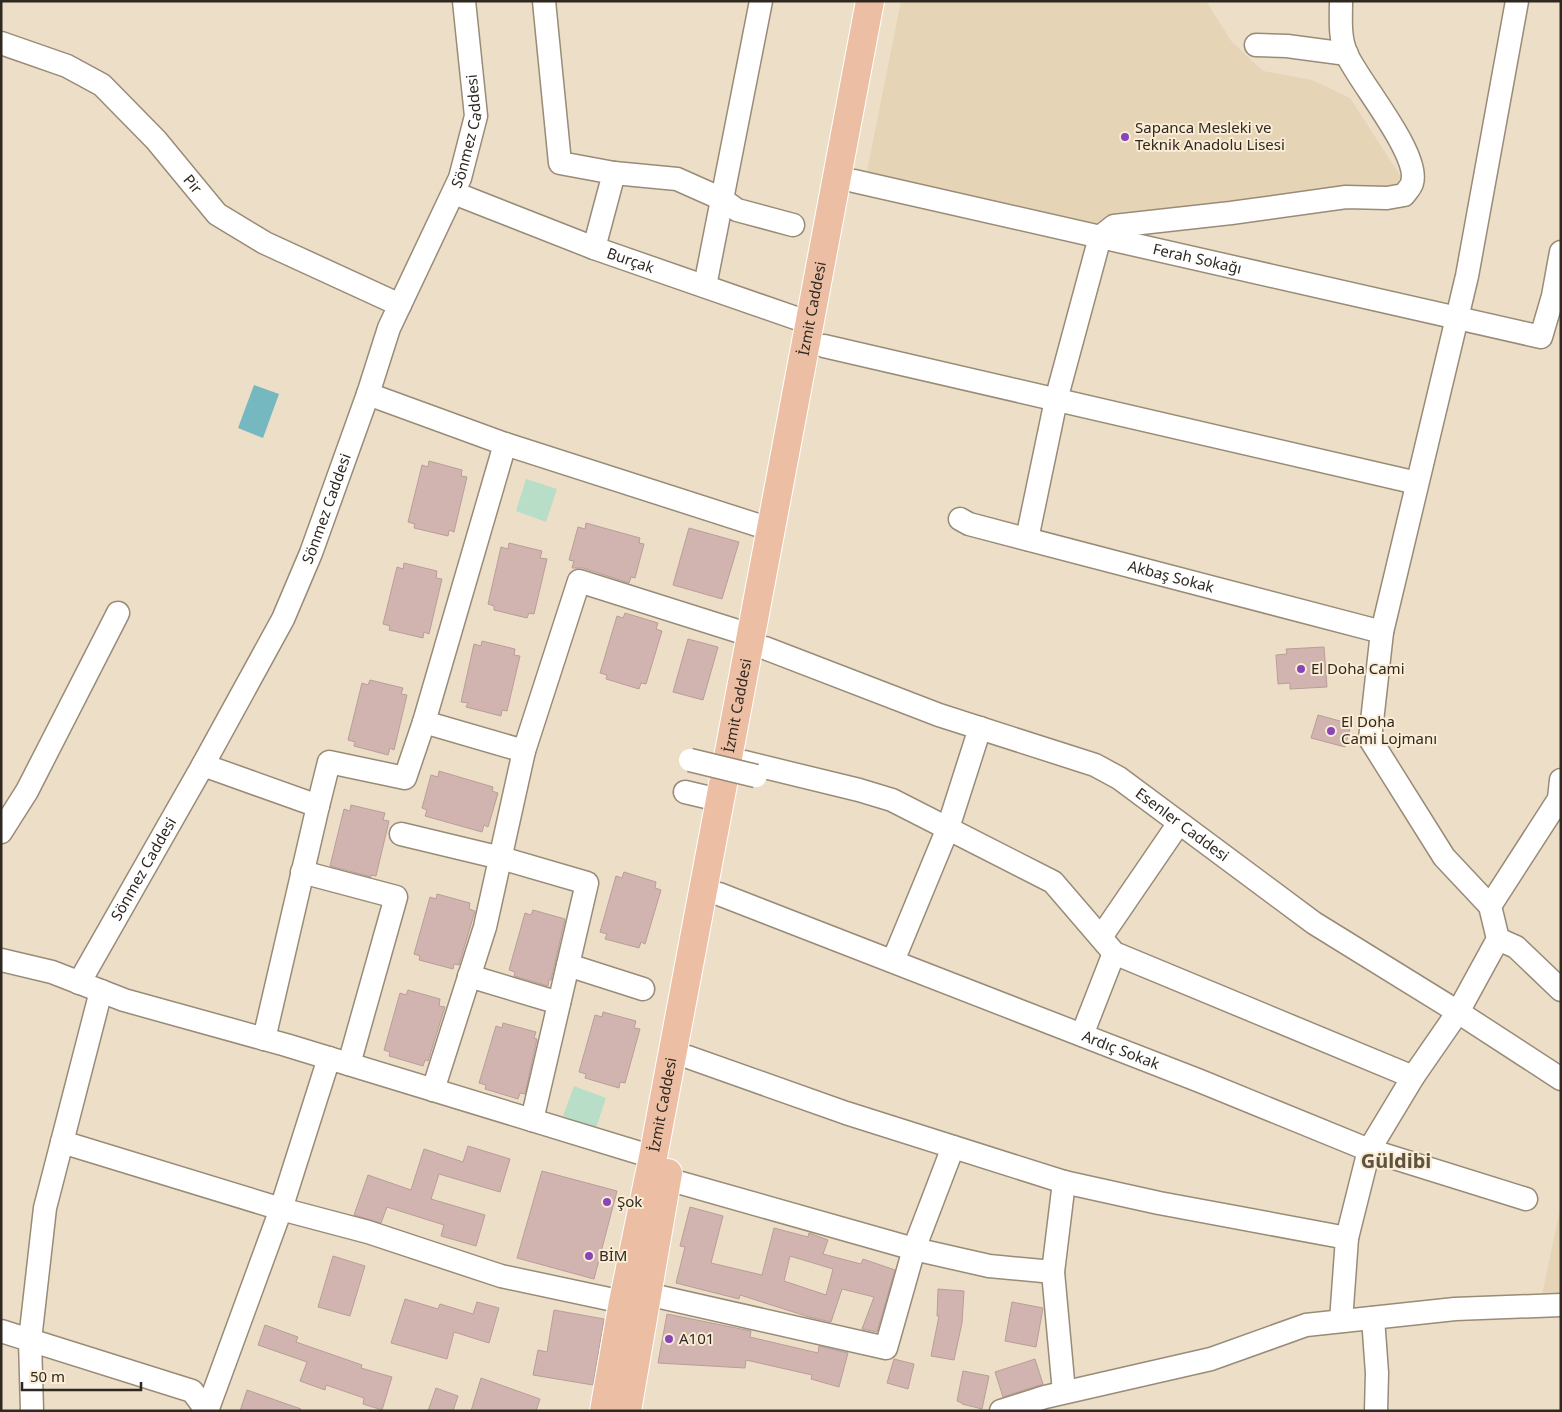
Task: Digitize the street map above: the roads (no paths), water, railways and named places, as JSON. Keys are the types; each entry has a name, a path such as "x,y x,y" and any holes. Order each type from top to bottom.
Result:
{"main road":[{"name":"İzmit Caddesi","path":"627,1411 635,1298 652,1157 719,800 758,641 817,334 870,1"},
{"name":"İzmit Caddesi","path":"604,1411 666,1180 719,894 750,769 758,641 770,529 854,181 888,1"}],"street":[{"name":"Sönmez Caddesi","path":"79,982 204,765 283,619 310,553 368,394 389,328 460,178 476,116 464,1"},
{"path":"544,1 560,163 614,173 677,179 722,199 737,210 793,225"},
{"path":"705,286 761,1"},
{"path":"1027,539 1056,400 1100,237 1114,226 1231,213 1346,197 1387,198 1404,195 1413,182 1412,163 1397,134 1346,54 1342,36 1341,1"},
{"path":"1341,1321 1347,1238 1369,1150 1413,1077 1458,1012 1498,939 1490,906 1444,857 1370,739 1382,632 1467,276 1517,1"},
{"name":"Pir","path":"1,43 67,66 102,85 156,140 217,214 265,243 400,305"},
{"path":"1256,45 1287,46 1346,54"},
{"path":"594,248 614,173"},
{"name":"Ferah Sokağı","path":"854,181 1541,337 1553,296 1561,252"},
{"name":"Burçak","path":"454,193 594,248 705,286 817,334 1056,400 1418,483"},
{"path":"368,394 505,444 770,529"},
{"path":"264,1039 329,762 405,778 424,722 505,444"},
{"name":"Akbaş Sokak","path":"960,519 969,524 1382,632"},
{"name":"Esenler Caddesi","path":"524,751 579,581 758,641 939,716 1095,765 1119,778 1314,923 1458,1012 1561,1079"},
{"path":"1,832 27,791 118,613"},
{"path":"424,722 524,751 485,927 432,1090"},
{"path":"892,961 948,828 980,728"},
{"path":"690,760 750,769 805,785 859,790 892,800 1053,882 1108,945 1413,1077"},
{"path":"204,765 318,806"},
{"path":"685,792 719,800"},
{"path":"1490,906 1560,793"},
{"path":"1082,1035 1108,945 1179,823"},
{"path":"401,834 500,858 587,883 532,1120"},
{"path":"207,1411 281,1209 339,1061 396,897 302,872"},
{"name":"Ardıç Sokak","path":"719,894 1082,1035 1369,1150 1526,1199"},
{"path":"1498,939 1516,947 1561,990"},
{"path":"1,960 52,972 124,1000 339,1061 652,1157"},
{"path":"568,965 643,988"},
{"path":"469,976 560,1003"},
{"path":"32,1411 30,1340 45,1208 101,991"},
{"path":"688,1057 846,1113 1064,1182 1347,1238"},
{"path":"62,1142 281,1209 368,1232 501,1276 635,1298 886,1348 914,1249 953,1147"},
{"path":"666,1180 914,1249 988,1266 1053,1272"},
{"path":"1064,1182 1053,1272 1064,1392"},
{"path":"1001,1411 1064,1392 1211,1360 1306,1325 1455,1309 1561,1305"},
{"path":"1373,1318 1376,1411"},
{"path":"1,1331 192,1391 207,1411"}],"water":[{"path":"254,385 279,394 263,438 238,428"}],"place":[{"name":"Sapanca Mesleki ve Teknik Anadolu Lisesi","path":"1125,137"},
{"name":"El Doha Cami","path":"1301,669"},
{"name":"El Doha Cami Lojmanı","path":"1331,731"},
{"name":"Şok","path":"607,1202"},
{"name":"BİM","path":"589,1256"},
{"name":"A101","path":"669,1339"}],"district":[{"name":"Güldibi","path":"1396,1161"}]}
